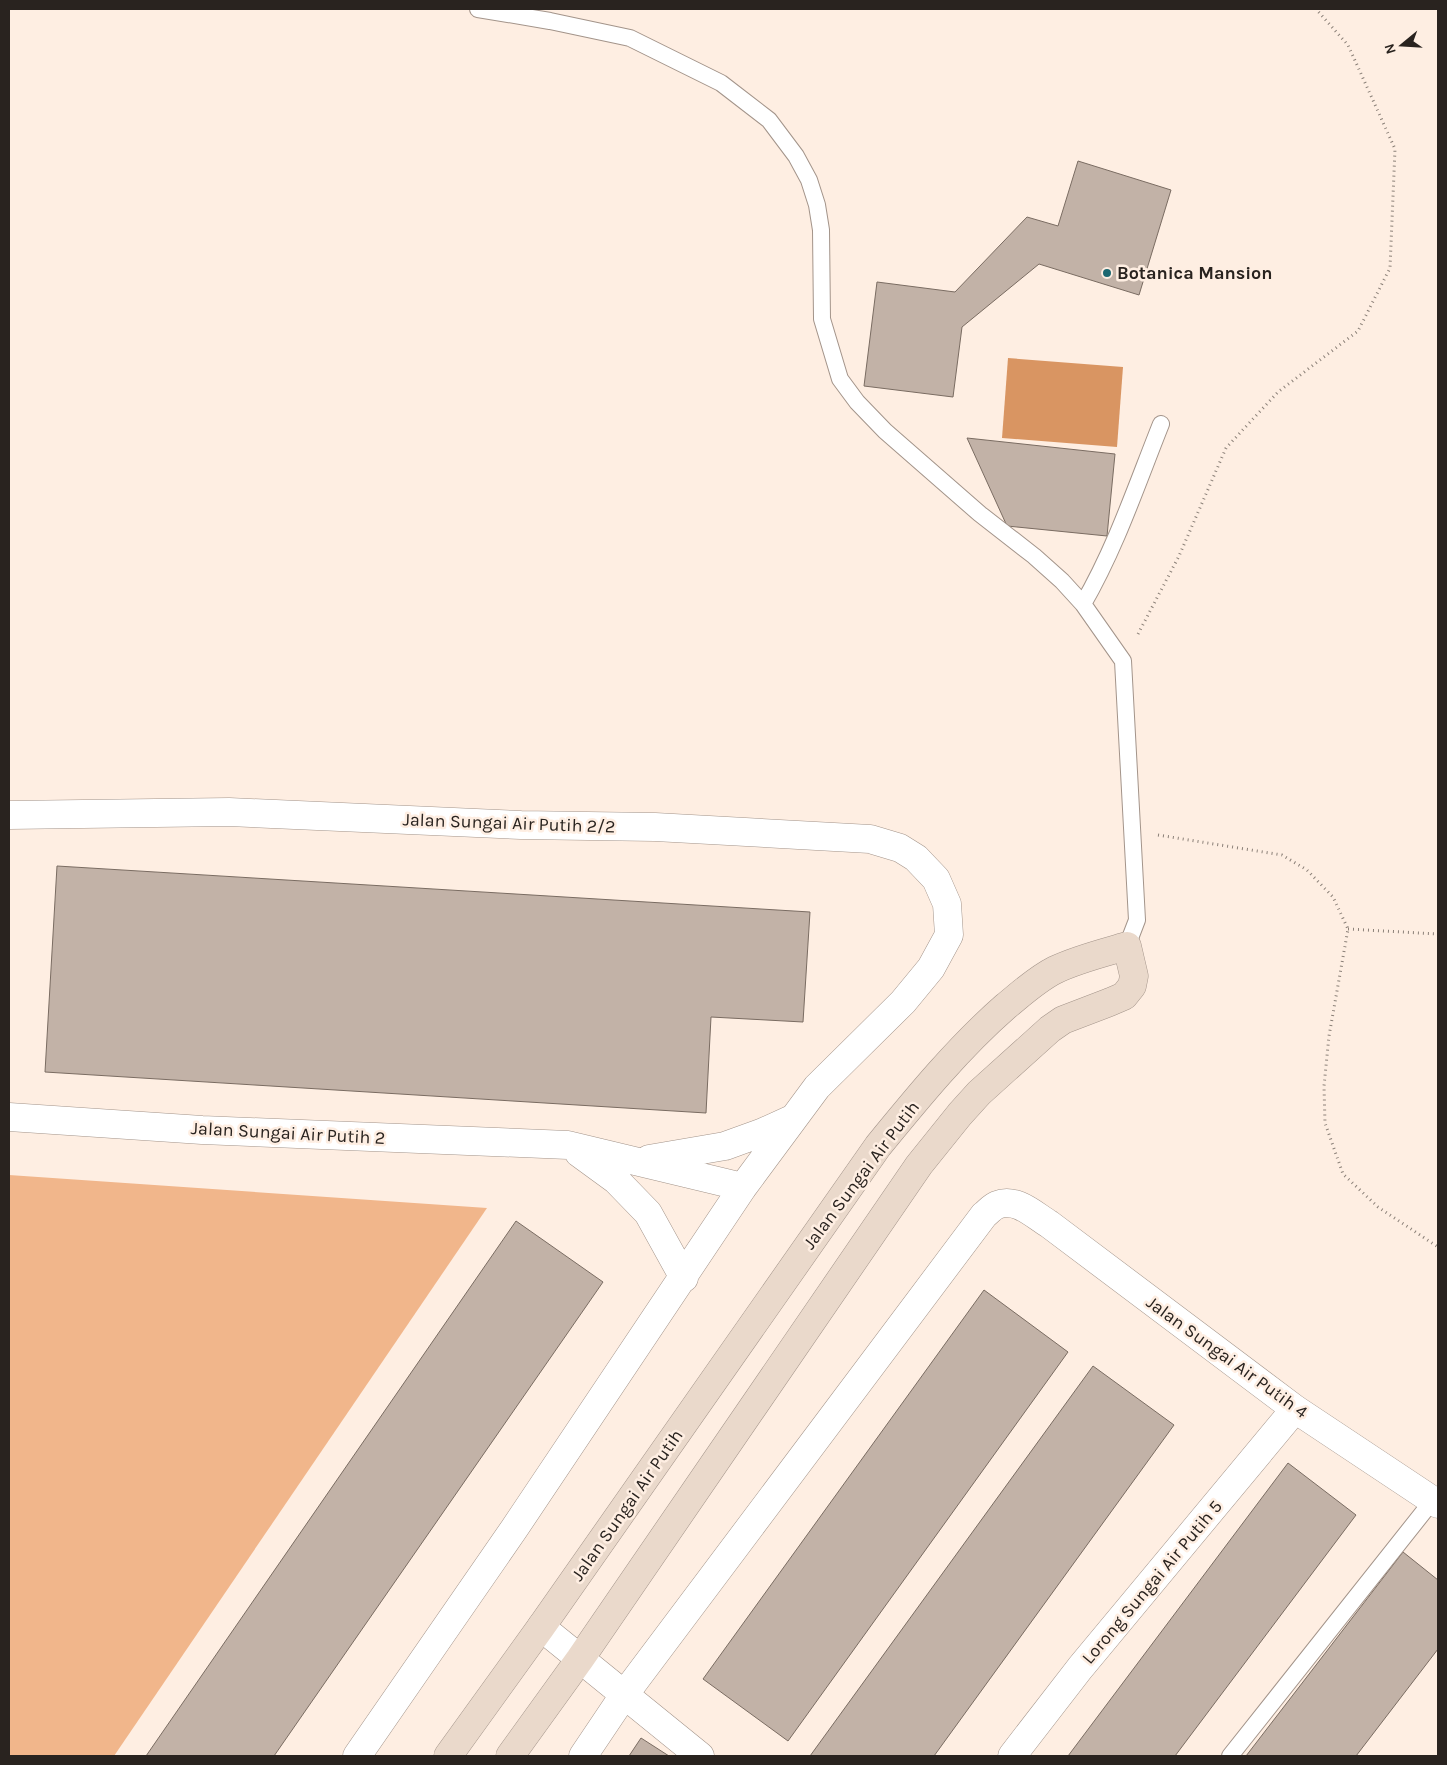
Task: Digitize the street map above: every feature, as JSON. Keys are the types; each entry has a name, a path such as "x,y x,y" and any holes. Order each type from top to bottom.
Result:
{"street":[{"name":"Jalan Sungai Air Putih 2/2","path":"9,816 229,812 521,824 655,827 870,839 900,848 916,858 936,879 947,904 949,935 931,968 904,1002 818,1087 794,1118"},
{"name":"Jalan Sungai Air Putih","path":"448,1756 541,1627 878,1146 910,1107 990,1021 1033,983 1054,970 1079,959 1127,946"},
{"path":"510,1756 580,1659 919,1166 979,1093 1050,1029 1063,1020 1124,996 1132,986 1134,976 1127,946"},
{"name":"Jalan Sungai Air Putih 2","path":"9,1117 202,1130 568,1145 743,1187"},
{"path":"635,1161 725,1146 794,1118"},
{"path":"357,1756 514,1530 743,1187 794,1118"},
{"path":"568,1145 616,1180 648,1213 684,1278"},
{"name":"Jalan Sungai Air Putih 4","path":"624,1695 984,1215 997,1205 1008,1203 1020,1206 1064,1235 1295,1409 1436,1502"},
{"name":"Lorong Sungai Air Putih 5","path":"1012,1756 1080,1668 1295,1409"},
{"path":"541,1627 700,1756"},
{"path":"583,1756 624,1695"}],"lane":[{"path":"478,9 550,21 630,38 721,83 769,120 796,156 809,180 817,205 821,230 822,319 840,379 857,402 885,431 980,514 1034,556 1062,581 1083,604 1124,661 1136,920 1127,946"},
{"path":"1083,604 1113,544 1161,424"},
{"path":"1230,1756 1436,1502"}],"path":[{"path":"1124,661 1179,556 1226,448 1278,392 1358,331 1390,268 1395,148 1348,46 1316,9"},
{"path":"1133,831 1282,855 1307,870 1333,897 1348,929 1328,1044 1324,1086 1325,1123 1343,1174 1378,1207 1438,1247"},
{"path":"1348,929 1438,934"}],"shaded area":[{"path":"1008,358 1123,367 1117,447 1002,438"},
{"path":"9,1175 487,1208 114,1756 9,1756"}],"building":[{"name":"Botanica Mansion","path":"1078,161 1171,190 1139,295 1039,264 962,327 953,397 864,386 877,282 955,292 1027,217 1058,226"},
{"path":"967,438 1115,454 1107,536 1007,526"},
{"path":"57,866 810,912 803,1022 711,1017 706,1113 45,1072"},
{"path":"516,1221 603,1282 274,1756 146,1756"},
{"path":"984,1290 1068,1352 788,1741 703,1679"},
{"path":"1093,1366 1174,1425 934,1756 810,1756"},
{"path":"1288,1463 1356,1515 1175,1756 1068,1756"},
{"path":"1403,1552 1438,1580 1438,1649 1356,1756 1246,1756"},
{"path":"641,1738 669,1756 629,1756"}],"place":[{"name":"Botanica Mansion","path":"1107,273"}]}
